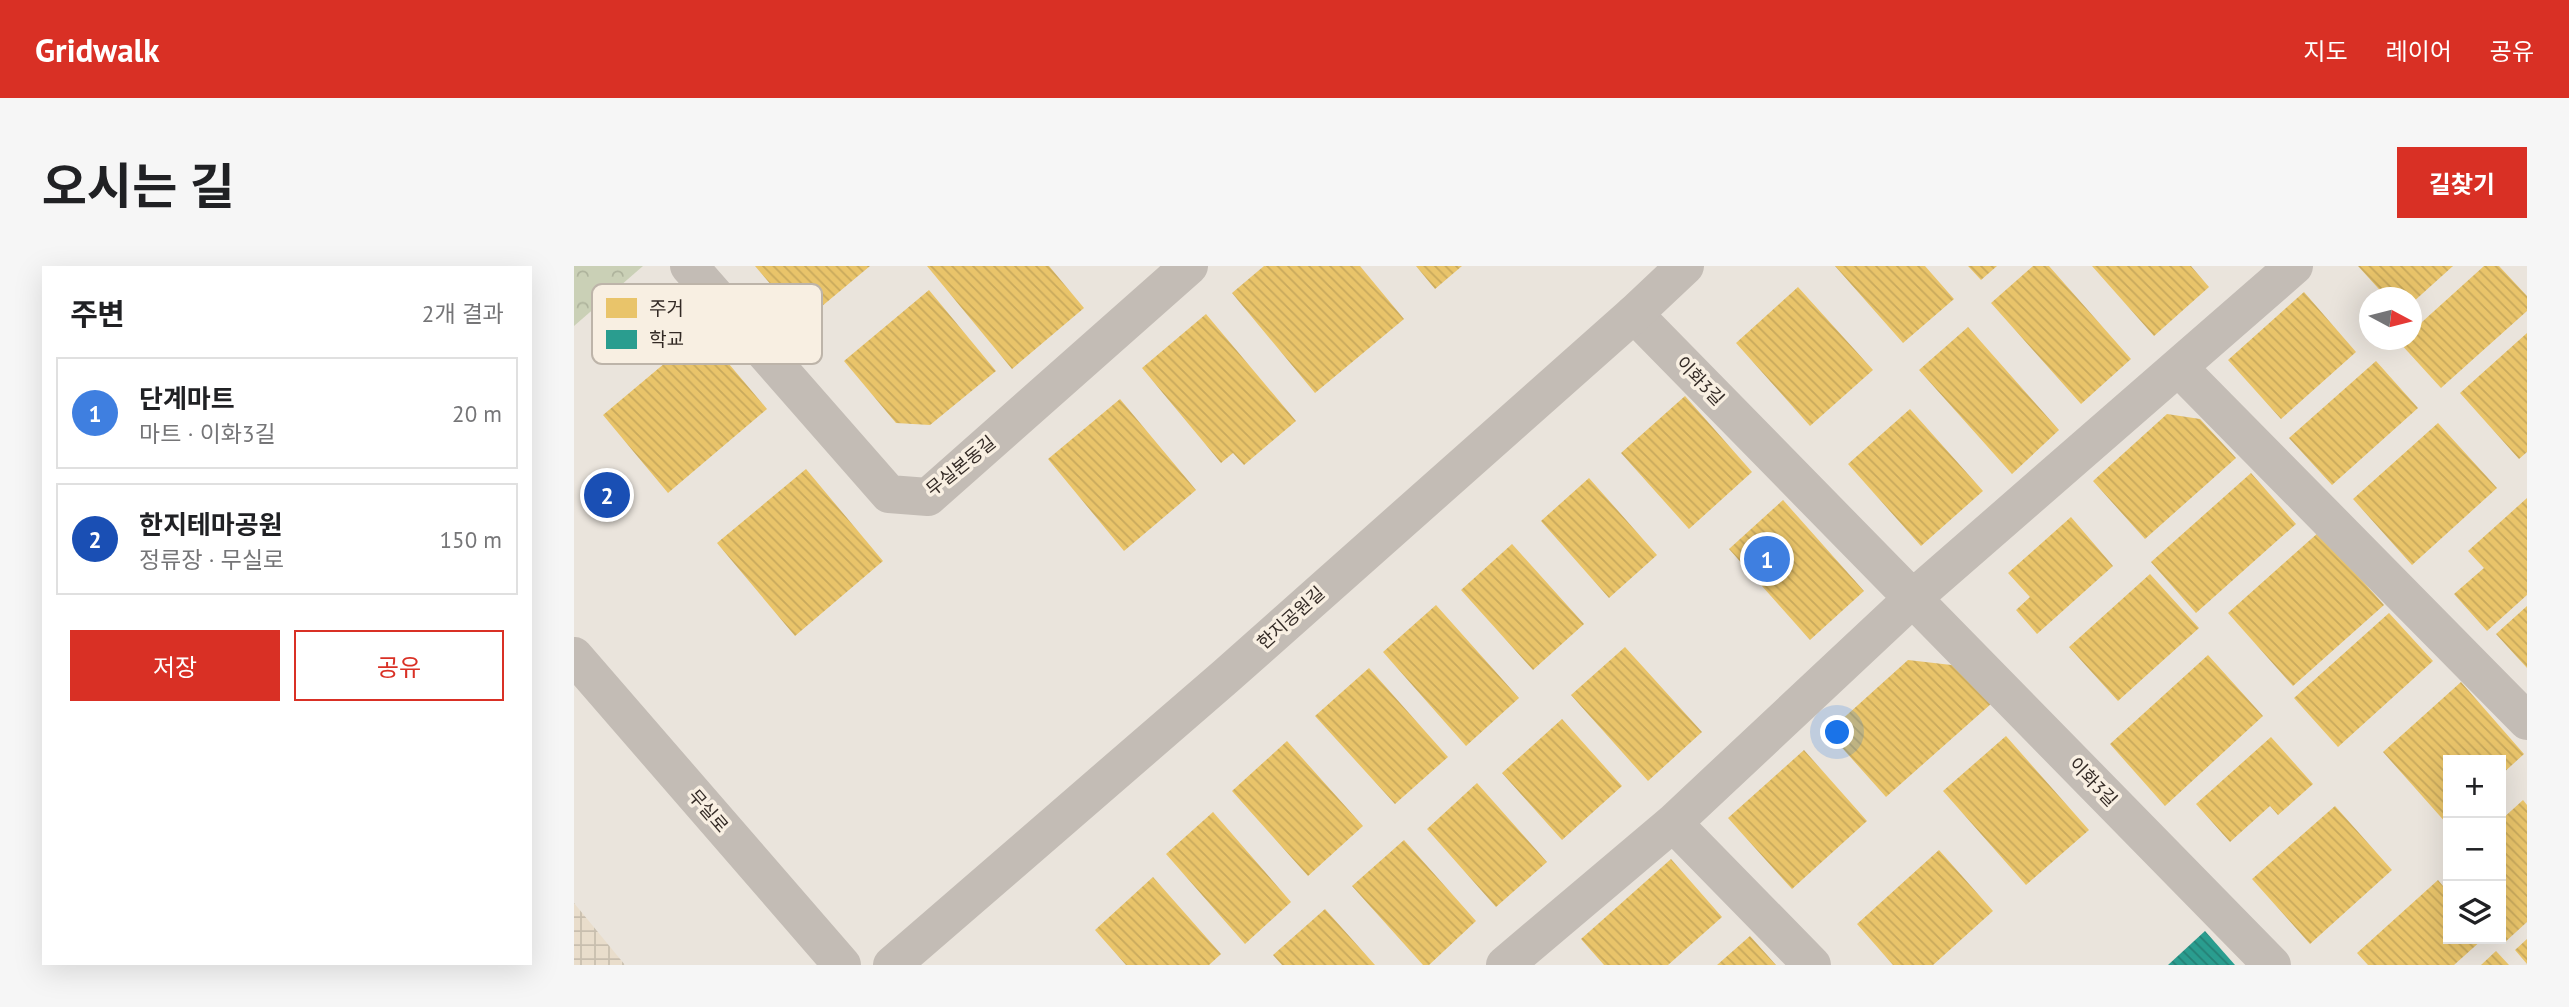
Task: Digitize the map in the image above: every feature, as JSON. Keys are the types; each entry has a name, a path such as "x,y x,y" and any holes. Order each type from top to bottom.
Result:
{"street":[{"name":"무실본동길","path":"689,266 705,284"},
{"name":"무실본동길","path":"775,364 889,494 928,498 1189,266"},
{"name":"한지공원길","path":"892,965 1214,686 1685,266"},
{"path":"1505,965 1673,823 1913,598 2294,266"},
{"name":"이화3길","path":"1634,314 2272,965"},
{"path":"2178,367 2527,721"},
{"name":"무실로","path":"574,656 842,965"},
{"path":"1673,823 1812,965"}],"green space":[{"path":"574,266 643,266 622,284 592,284 592,310 574,326"}],"shaded area":[{"path":"574,903 625,965 574,965"}],"building: 주거":[{"path":"755,266 870,266 822,306 822,284 770,284"},
{"path":"927,266 1049,266 1084,308 1012,369"},
{"path":"1264,266 1360,266 1404,319 1315,393 1232,293"},
{"path":"1416,266 1462,266 1435,289"},
{"path":"1835,266 1925,266 1954,299 1903,343"},
{"path":"1968,266 1997,266 1981,280"},
{"path":"2033,266 2049,266 2131,359 2081,404 1991,303"},
{"path":"2092,266 2191,266 2209,287 2154,336"},
{"path":"2358,266 2453,266 2422,294 2422,287 2377,287"},
{"path":"2484,266 2499,266 2527,296 2527,311 2441,388 2406,350 2422,350 2422,322"},
{"path":"1798,287 1873,370 1810,426 1736,343"},
{"path":"929,290 996,371 930,425 896,423 844,361"},
{"path":"2304,292 2356,352 2281,419 2228,360"},
{"path":"1206,314 1296,421 1244,465 1233,453 1221,463 1142,368"},
{"path":"1968,327 2059,430 2012,474 1919,370"},
{"path":"2527,333 2527,452 2519,459 2460,393"},
{"path":"2376,361 2418,408 2332,485 2289,438"},
{"path":"664,364 729,364 767,409 668,493 603,415"},
{"path":"1685,396 1752,472 1689,529 1621,453"},
{"path":"1120,399 1196,490 1124,551 1048,459"},
{"path":"1910,409 1983,491 1921,546 1848,464"},
{"path":"2167,414 2200,419 2236,458 2145,539 2093,481"},
{"path":"2438,423 2497,488 2412,565 2353,499"},
{"path":"806,469 883,561 795,636 717,543"},
{"path":"2251,473 2296,524 2196,613 2151,562"},
{"path":"1589,478 1657,555 1609,598 1541,521"},
{"path":"2527,498 2527,595 2487,631 2454,594 2484,568 2468,551"},
{"path":"1783,500 1864,591 1810,640 1729,549"},
{"path":"2071,517 2113,566 2037,634 2016,610 2030,597 2008,573"},
{"path":"2319,532 2384,605 2293,686 2228,613"},
{"path":"1512,544 1584,624 1533,670 1461,590"},
{"path":"2150,574 2199,628 2118,701 2069,647"},
{"path":"1436,605 1519,698 1466,746 1383,652"},
{"path":"2527,606 2527,668 2496,634"},
{"path":"2389,613 2433,661 2338,747 2294,698"},
{"path":"1625,647 1702,732 1648,781 1571,695"},
{"path":"2208,655 2263,716 2165,806 2110,744"},
{"path":"1908,660 1960,666 1992,703 1886,797 1828,732"},
{"path":"1369,668 1448,757 1395,804 1315,716"},
{"path":"2461,682 2524,754 2506,770 2506,755 2443,755 2443,820 2383,752"},
{"path":"1562,719 1622,786 1562,840 1502,773"},
{"path":"2006,736 2089,830 2026,885 1943,791"},
{"path":"2271,737 2313,784 2278,815 2270,806 2230,842 2196,804"},
{"path":"1287,741 1363,826 1308,876 1232,791"},
{"path":"1804,750 1867,821 1792,889 1728,818"},
{"path":"1477,783 1547,862 1496,907 1427,829"},
{"path":"2523,800 2527,805 2527,922 2506,941 2506,818"},
{"path":"2335,806 2392,870 2310,944 2252,879"},
{"path":"1213,812 1291,902 1245,944 1166,854"},
{"path":"1404,840 1476,921 1429,965 1423,965 1352,886"},
{"path":"1939,850 1993,911 1933,965 1893,965 1857,924"},
{"path":"1671,859 1722,917 1668,965 1604,965 1581,939"},
{"path":"1153,877 1221,954 1209,965 1126,965 1095,930"},
{"path":"2438,880 2443,886 2443,944 2477,944 2454,965 2368,965 2357,953"},
{"path":"1325,909 1375,965 1282,965 1273,955"},
{"path":"1750,936 1776,965 1717,965"},
{"path":"2527,939 2527,964 2515,950"},
{"path":"2496,951 2509,965 2481,965"}],"building: 학교":[{"path":"2205,931 2235,965 2168,965"}],"place":[{"name":"한지테마공원","path":"607,495"},
{"name":"단계마트","path":"1767,559"}]}
